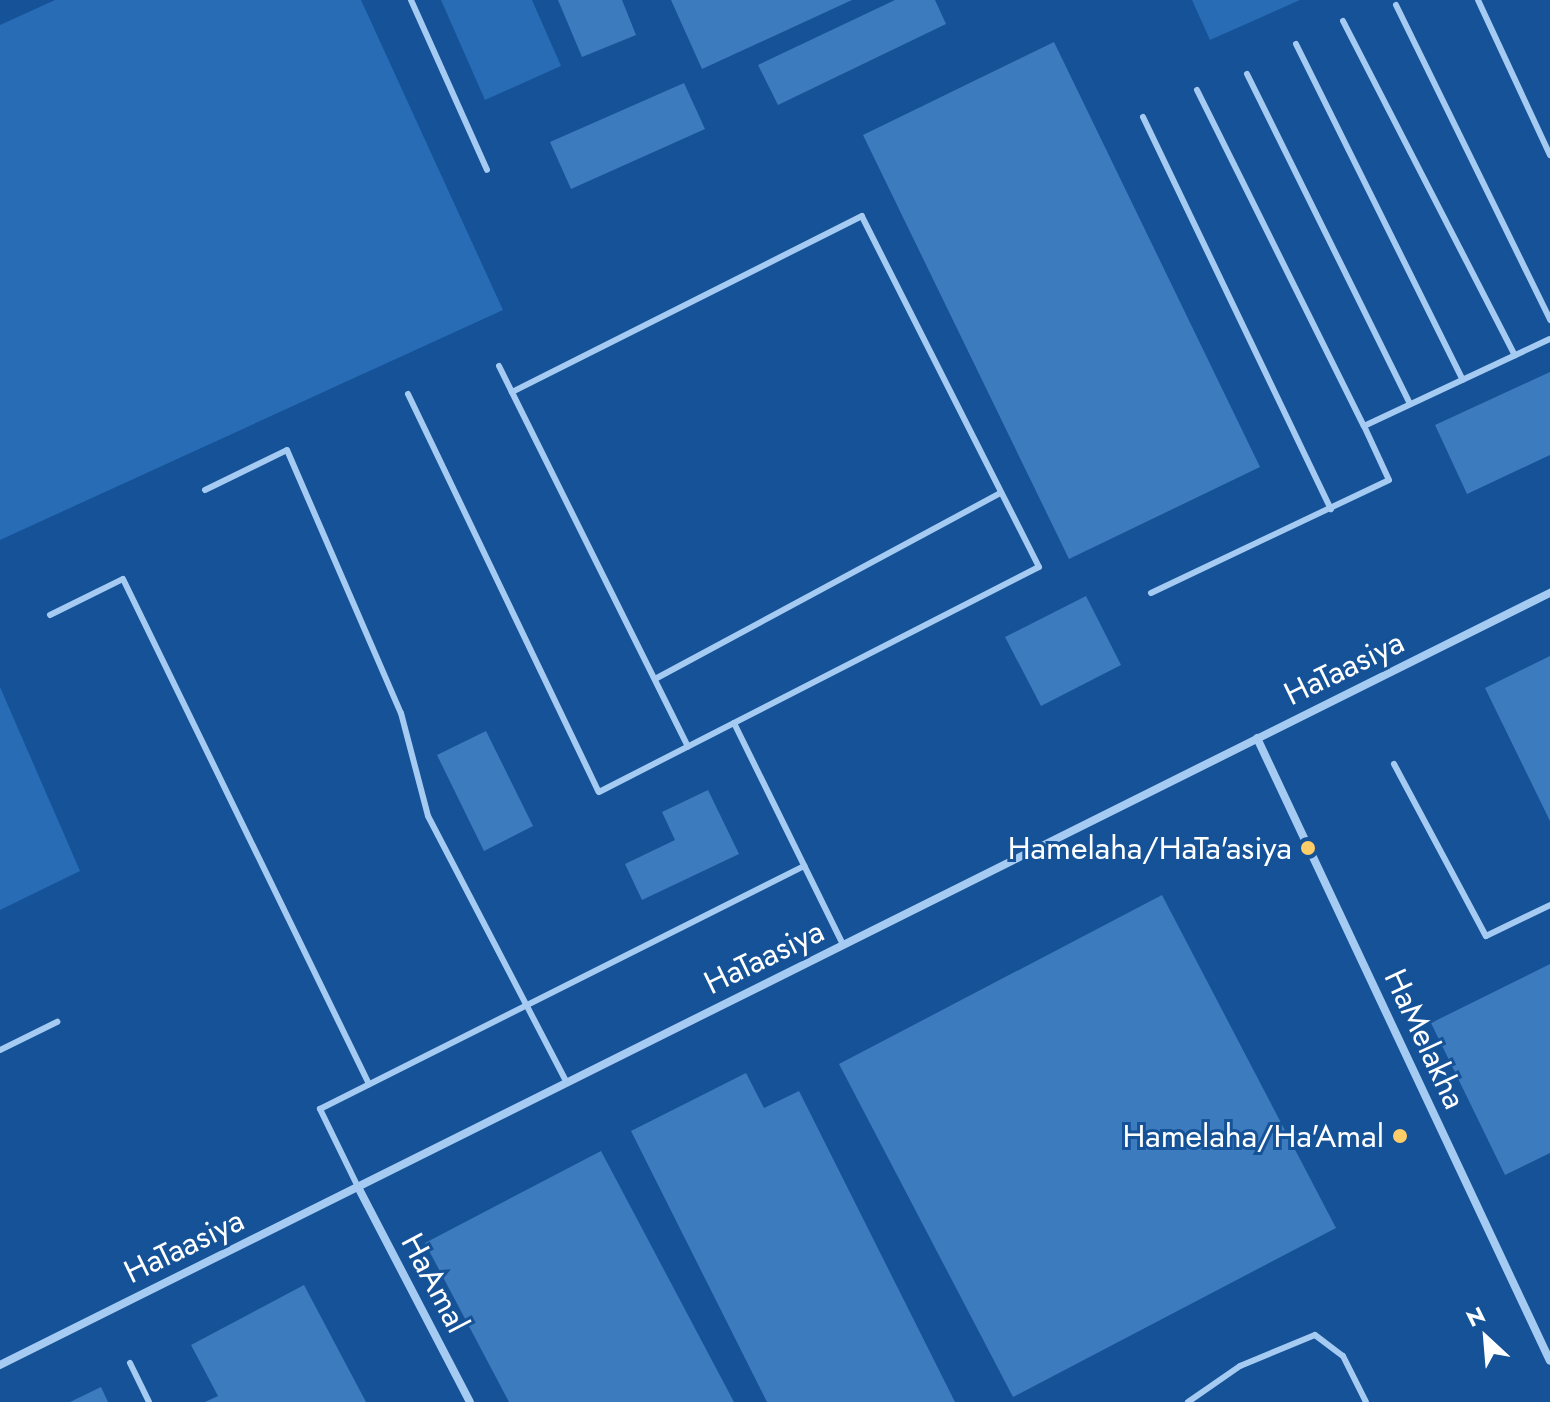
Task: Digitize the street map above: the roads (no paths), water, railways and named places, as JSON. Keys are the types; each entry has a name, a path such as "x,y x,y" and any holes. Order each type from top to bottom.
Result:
{"street":[{"name":"HaTaasiya","path":"0,1365 1550,593"},
{"name":"HaMelakha","path":"1257,738 1550,1361"},
{"name":"HaAmal","path":"358,1187 470,1402"}],"lane":[{"path":"411,0 487,170"},
{"path":"1478,0 1550,155"},
{"path":"1396,5 1550,320"},
{"path":"1343,21 1515,355"},
{"path":"1296,44 1463,380"},
{"path":"1247,74 1410,404"},
{"path":"1151,593 1389,480 1197,90"},
{"path":"1143,117 1331,509"},
{"path":"408,394 599,792 1039,567 862,216 512,392"},
{"path":"1364,426 1550,339"},
{"path":"499,366 688,747"},
{"path":"205,490 287,450 401,713 428,816 529,1004 567,1083"},
{"path":"655,679 1000,493"},
{"path":"50,615 123,579 369,1084"},
{"path":"734,723 843,945"},
{"path":"1394,764 1486,936 1550,905"},
{"path":"358,1187 320,1109 804,866"},
{"path":"0,1050 57,1022"},
{"path":"1188,1402 1240,1366 1315,1335 1343,1356 1366,1402"},
{"path":"130,1363 149,1402"}],"place":[{"name":"Hamelaha/HaTa'asiya","path":"1308,848"},
{"name":"Hamelaha/Ha'Amal","path":"1400,1136"}]}
